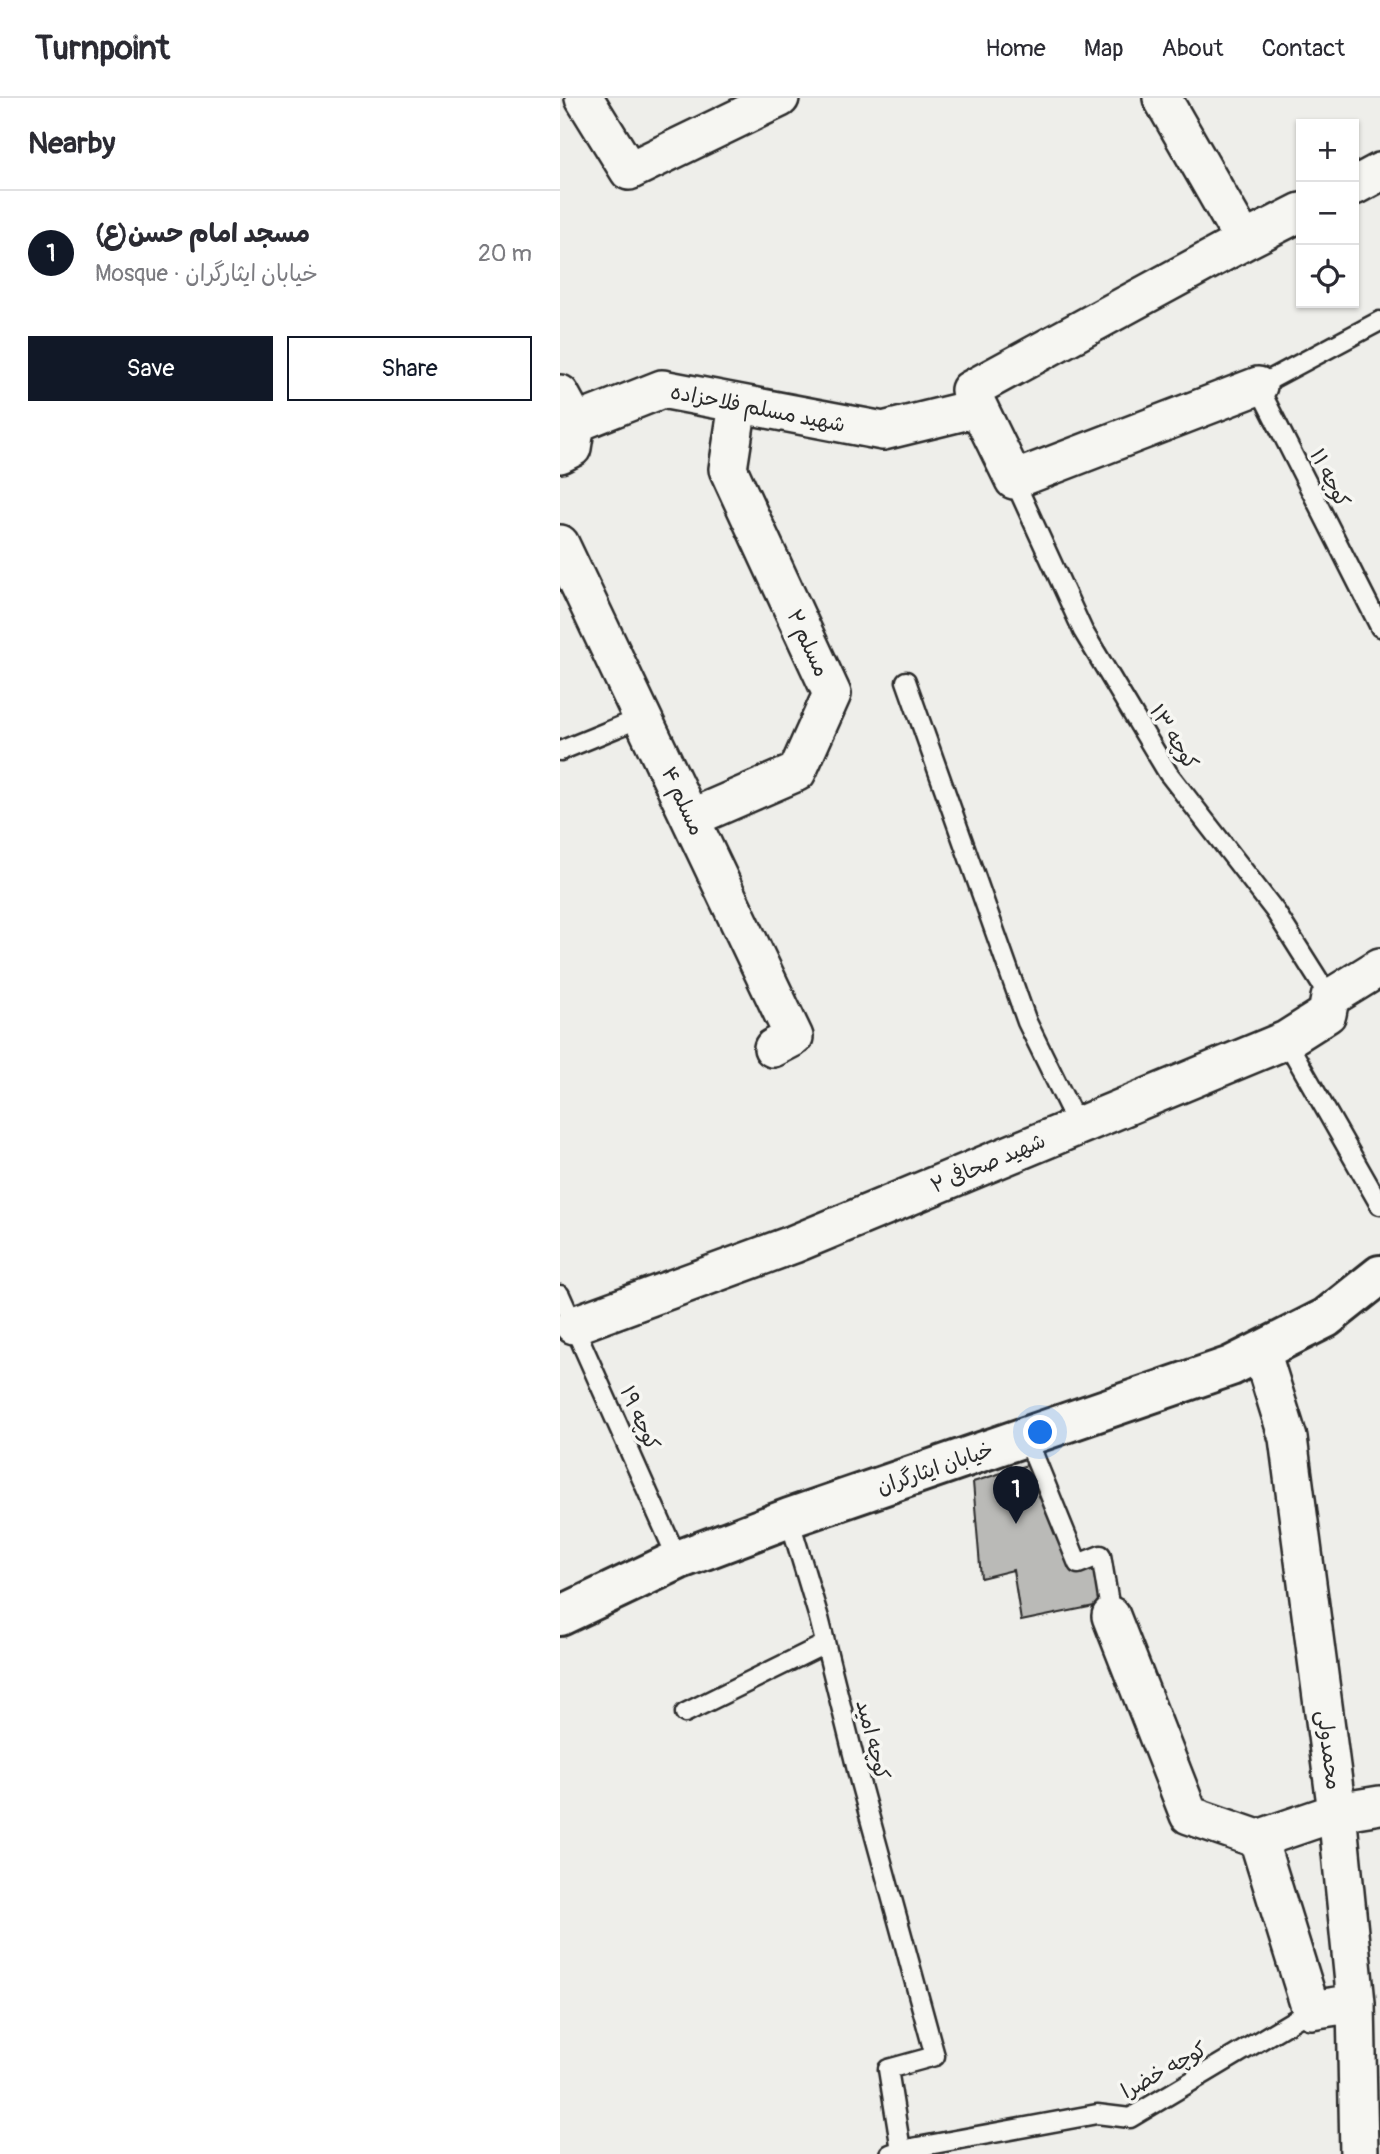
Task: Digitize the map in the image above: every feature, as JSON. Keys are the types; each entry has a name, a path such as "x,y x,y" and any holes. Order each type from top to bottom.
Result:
{"street":[{"path":"584,98 629,171 780,98"},
{"path":"1162,98 1244,241"},
{"path":"1359,183 1380,172"},
{"path":"1258,386 1014,480 970,390 1296,215"},
{"name":"شهید مسلم فلاحزاده","path":"565,423 662,389 883,431 977,408"},
{"name":"مسلم ۲","path":"691,818 797,772 832,694 728,469 738,404"},
{"name":"مسلم ۴","path":"560,544 794,1037 773,1048"},
{"name":"شهید صحافی ۲","path":"567,1310 794,1244 1286,1040 1327,1014 1330,998 1380,967"},
{"name":"خیابان ایثارگران","path":"560,1616 678,1560 789,1518 1231,1366 1326,1318 1380,1275"},
{"name":"محمدولی","path":"1261,1351 1288,1438 1337,1812 1356,2003 1359,2154"},
{"path":"1111,1616 1189,1815 1258,1839 1337,1812 1380,1805"},
{"path":"1258,1839 1311,2010 1356,2003"}],"lane":[{"path":"1258,386 1380,321"},
{"name":"کوچه ۱۱","path":"1258,386 1380,627"},
{"name":"کوچه ۱۳","path":"1014,480 1083,631 1168,772 1275,911 1330,998"},
{"path":"906,681 1027,1022 1078,1126"},
{"path":"560,751 643,717"},
{"path":"1286,1040 1380,1205"},
{"name":"کوچه ۱۹","path":"567,1310 678,1560"},
{"path":"1026,1436 1078,1564 1101,1555 1111,1616"},
{"name":"کوچه امید","path":"789,1518 935,2056 888,2068 895,2152"},
{"path":"685,1713 825,1644"},
{"name":"کوچه خضرا","path":"895,2152 1097,2113 1130,2118 1311,2010"}],"building":[{"path":"1027,1465 1039,1486 1073,1568 1097,1562 1104,1604 1021,1621 1013,1570 981,1578 973,1482"}],"place":[{"name":"مسجد امام حسن(ع)","path":"1016,1524"}]}
